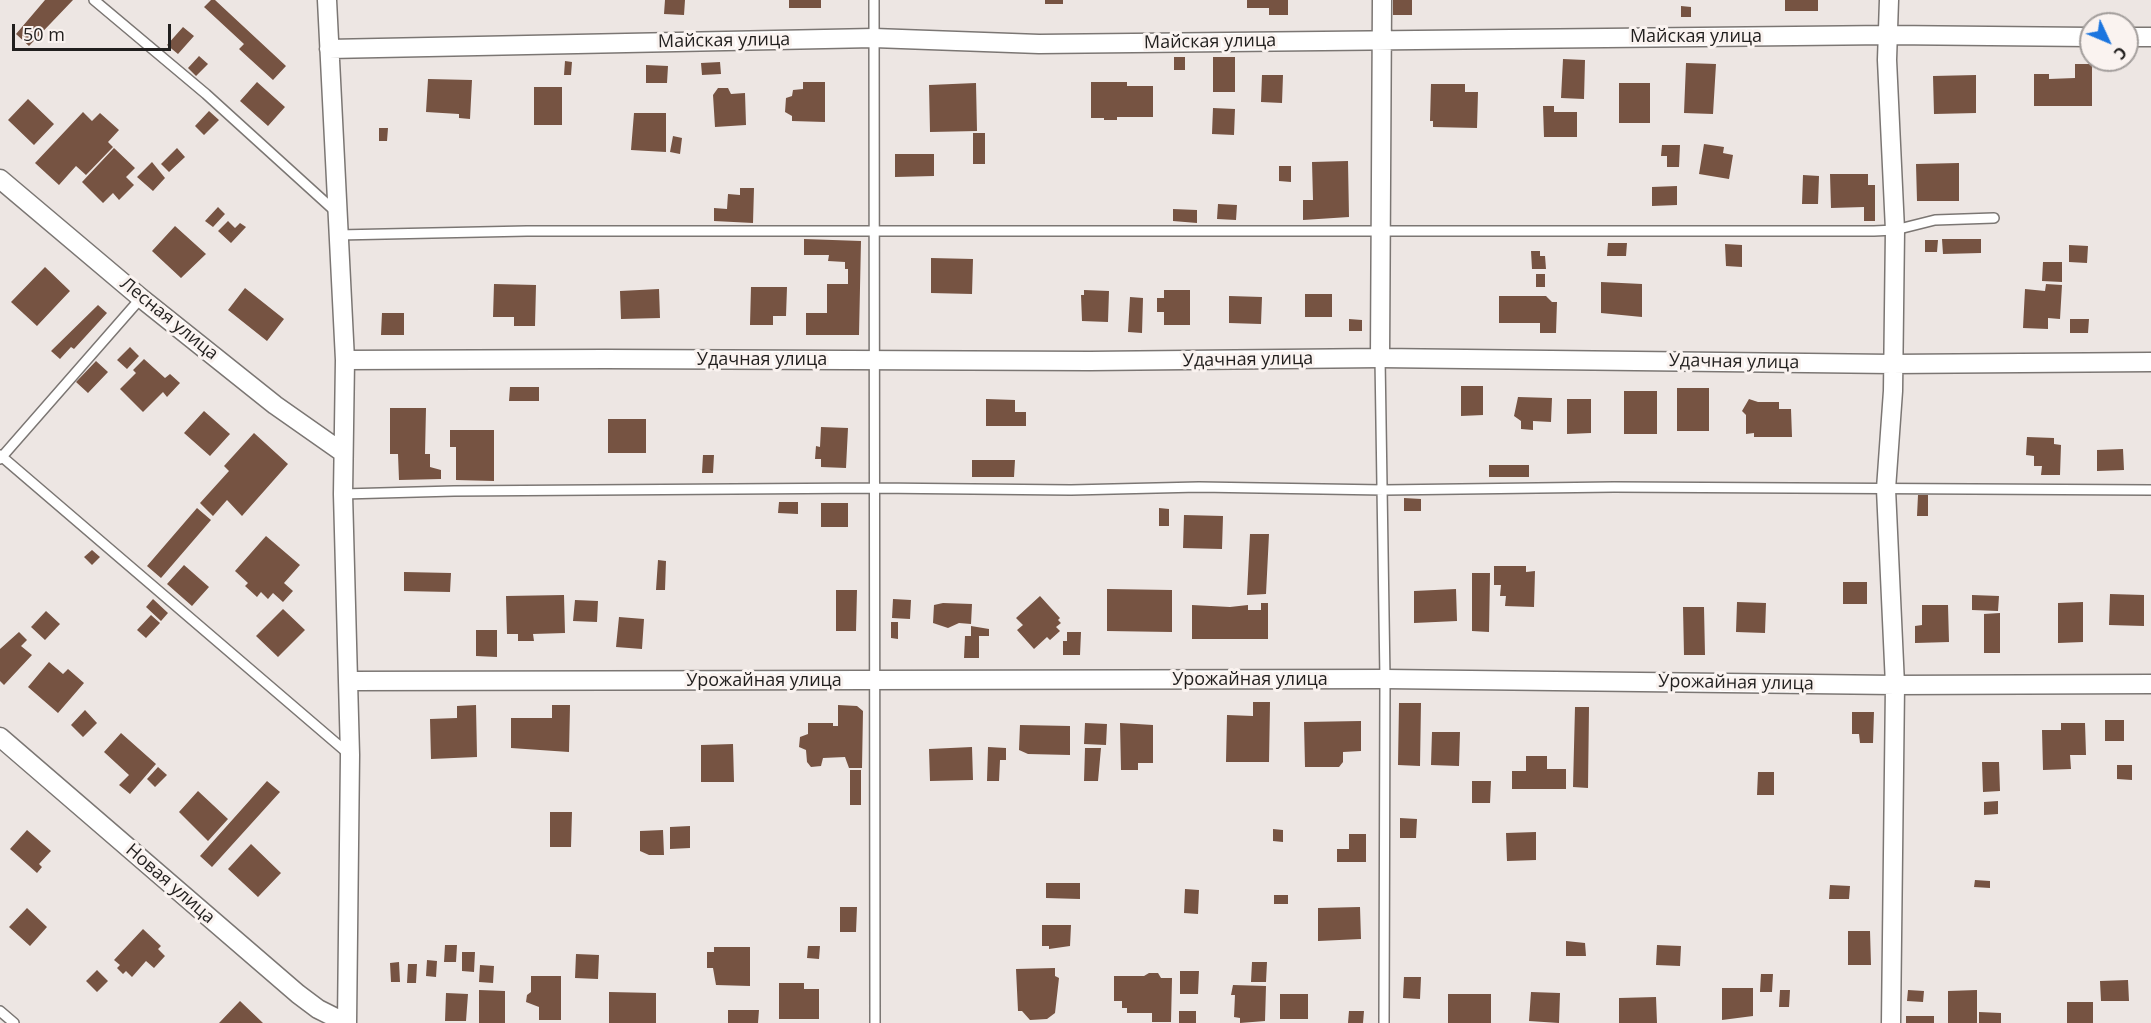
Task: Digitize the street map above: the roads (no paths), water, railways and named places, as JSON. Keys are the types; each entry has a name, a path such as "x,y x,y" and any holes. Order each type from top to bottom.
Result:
{"street":[{"path":"327,0 345,360 342,452 350,755 346,1023"},
{"path":"1380,358 1382,0"},
{"path":"1889,0 1887,60 1895,230 1893,391 1886,489 1895,685 1891,1023"},
{"name":"Майская улица","path":"329,49 874,38 1039,44 1889,35 2079,37"},
{"name":"Лесная улица","path":"0,178 141,298 275,405 342,452"},
{"name":"Удачная улица","path":"345,360 875,359 1090,362 1380,358 1892,364 2151,362"},
{"name":"Урожайная улица","path":"349,681 873,682 1385,679 1895,685 2151,684"},
{"name":"Новая улица","path":"0,737 298,994 318,1009 346,1023"}],"lane":[{"path":"94,0 206,94 337,212"},
{"path":"874,0 874,1023"},
{"path":"338,235 527,231 1895,230 1935,220 1994,218"},
{"path":"141,298 1,457 350,755"},
{"path":"1380,358 1384,490 1384,1023"},
{"path":"343,494 454,491 874,488 1071,490 1200,487 1384,490 1614,487 2151,490"},
{"path":"0,1011 14,1023"}]}
